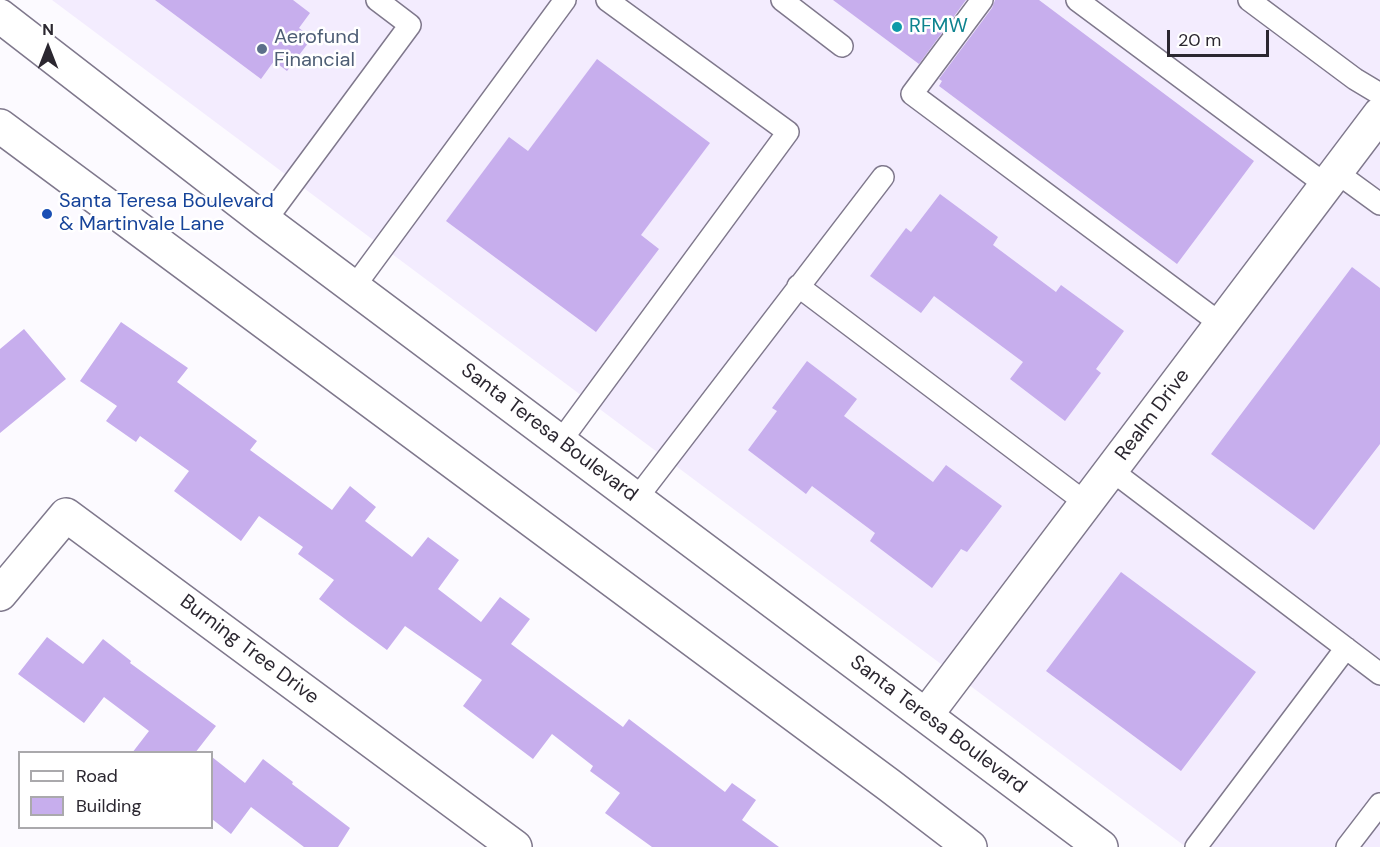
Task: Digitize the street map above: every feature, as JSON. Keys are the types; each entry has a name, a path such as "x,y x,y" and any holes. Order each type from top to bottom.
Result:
{"main road":[{"name":"Santa Teresa Boulevard","path":"0,16 265,221 1101,847"},
{"name":"Realm Drive","path":"926,715 1380,114"},
{"path":"0,126 970,847"},
{"name":"Burning Tree Drive","path":"0,594 66,515 515,847"}],"lane":[{"path":"265,221 410,25 376,0"},
{"path":"354,287 566,0"},
{"path":"560,442 788,132 607,0"},
{"path":"782,0 842,46"},
{"path":"982,0 912,94 1221,324"},
{"path":"1077,0 1331,179 1380,204"},
{"path":"1249,0 1355,79 1380,94"},
{"path":"637,498 883,177"},
{"path":"798,286 1086,503"},
{"path":"1111,470 1380,674"},
{"path":"1196,847 1346,648"},
{"path":"1347,847 1380,804"}],"shaded area":[{"path":"52,0 1380,0 1380,847 1186,847"}],"building":[{"name":"Aerofund Financial","path":"155,0 293,0 310,13 299,28 312,38 287,71 274,61 261,79"},
{"name":"RFMW","path":"833,0 966,0 919,64"},
{"path":"995,0 1039,0 1254,161 1177,264 939,86 942,81 939,79 992,8"},
{"path":"597,59 710,143 641,235 659,249 596,332 446,221 509,137 528,151"},
{"path":"940,194 998,237 993,245 1056,292 1061,285 1124,331 1096,369 1101,373 1065,421 1010,379 1023,362 934,296 921,313 870,276 906,228 911,232"},
{"path":"1352,267 1380,288 1380,444 1314,530 1211,454"},
{"path":"121,322 188,368 177,382 257,441 250,450 332,510 350,486 376,507 365,521 412,557 428,537 459,560 438,589 481,622 500,597 530,619 511,644 623,727 629,719 725,792 732,783 756,800 742,820 779,847 652,847 605,813 620,793 590,771 593,766 552,734 533,759 463,706 482,680 405,626 387,650 319,599 334,580 298,554 303,547 259,516 241,541 174,491 189,471 140,436 136,442 106,421 117,406 80,381"},
{"path":"24,329 66,379 0,433 0,349"},
{"path":"807,361 857,399 844,416 933,482 946,465 1002,506 967,552 961,549 932,588 870,541 875,533 812,486 806,494 748,450 777,411 772,408"},
{"path":"1121,572 1256,672 1181,771 1046,671"},
{"path":"47,637 83,664 103,639 131,661 130,663 216,726 197,751 134,751 149,731 104,697 84,723 18,674"},
{"path":"213,758 245,783 263,759 350,828 338,847 304,847 251,807 231,834 213,820"}],"place":[{"name":"RFMW","path":"897,27"},
{"name":"Aerofund Financial","path":"262,49"},
{"name":"Santa Teresa Boulevard & Martinvale Lane","path":"47,214"}]}
